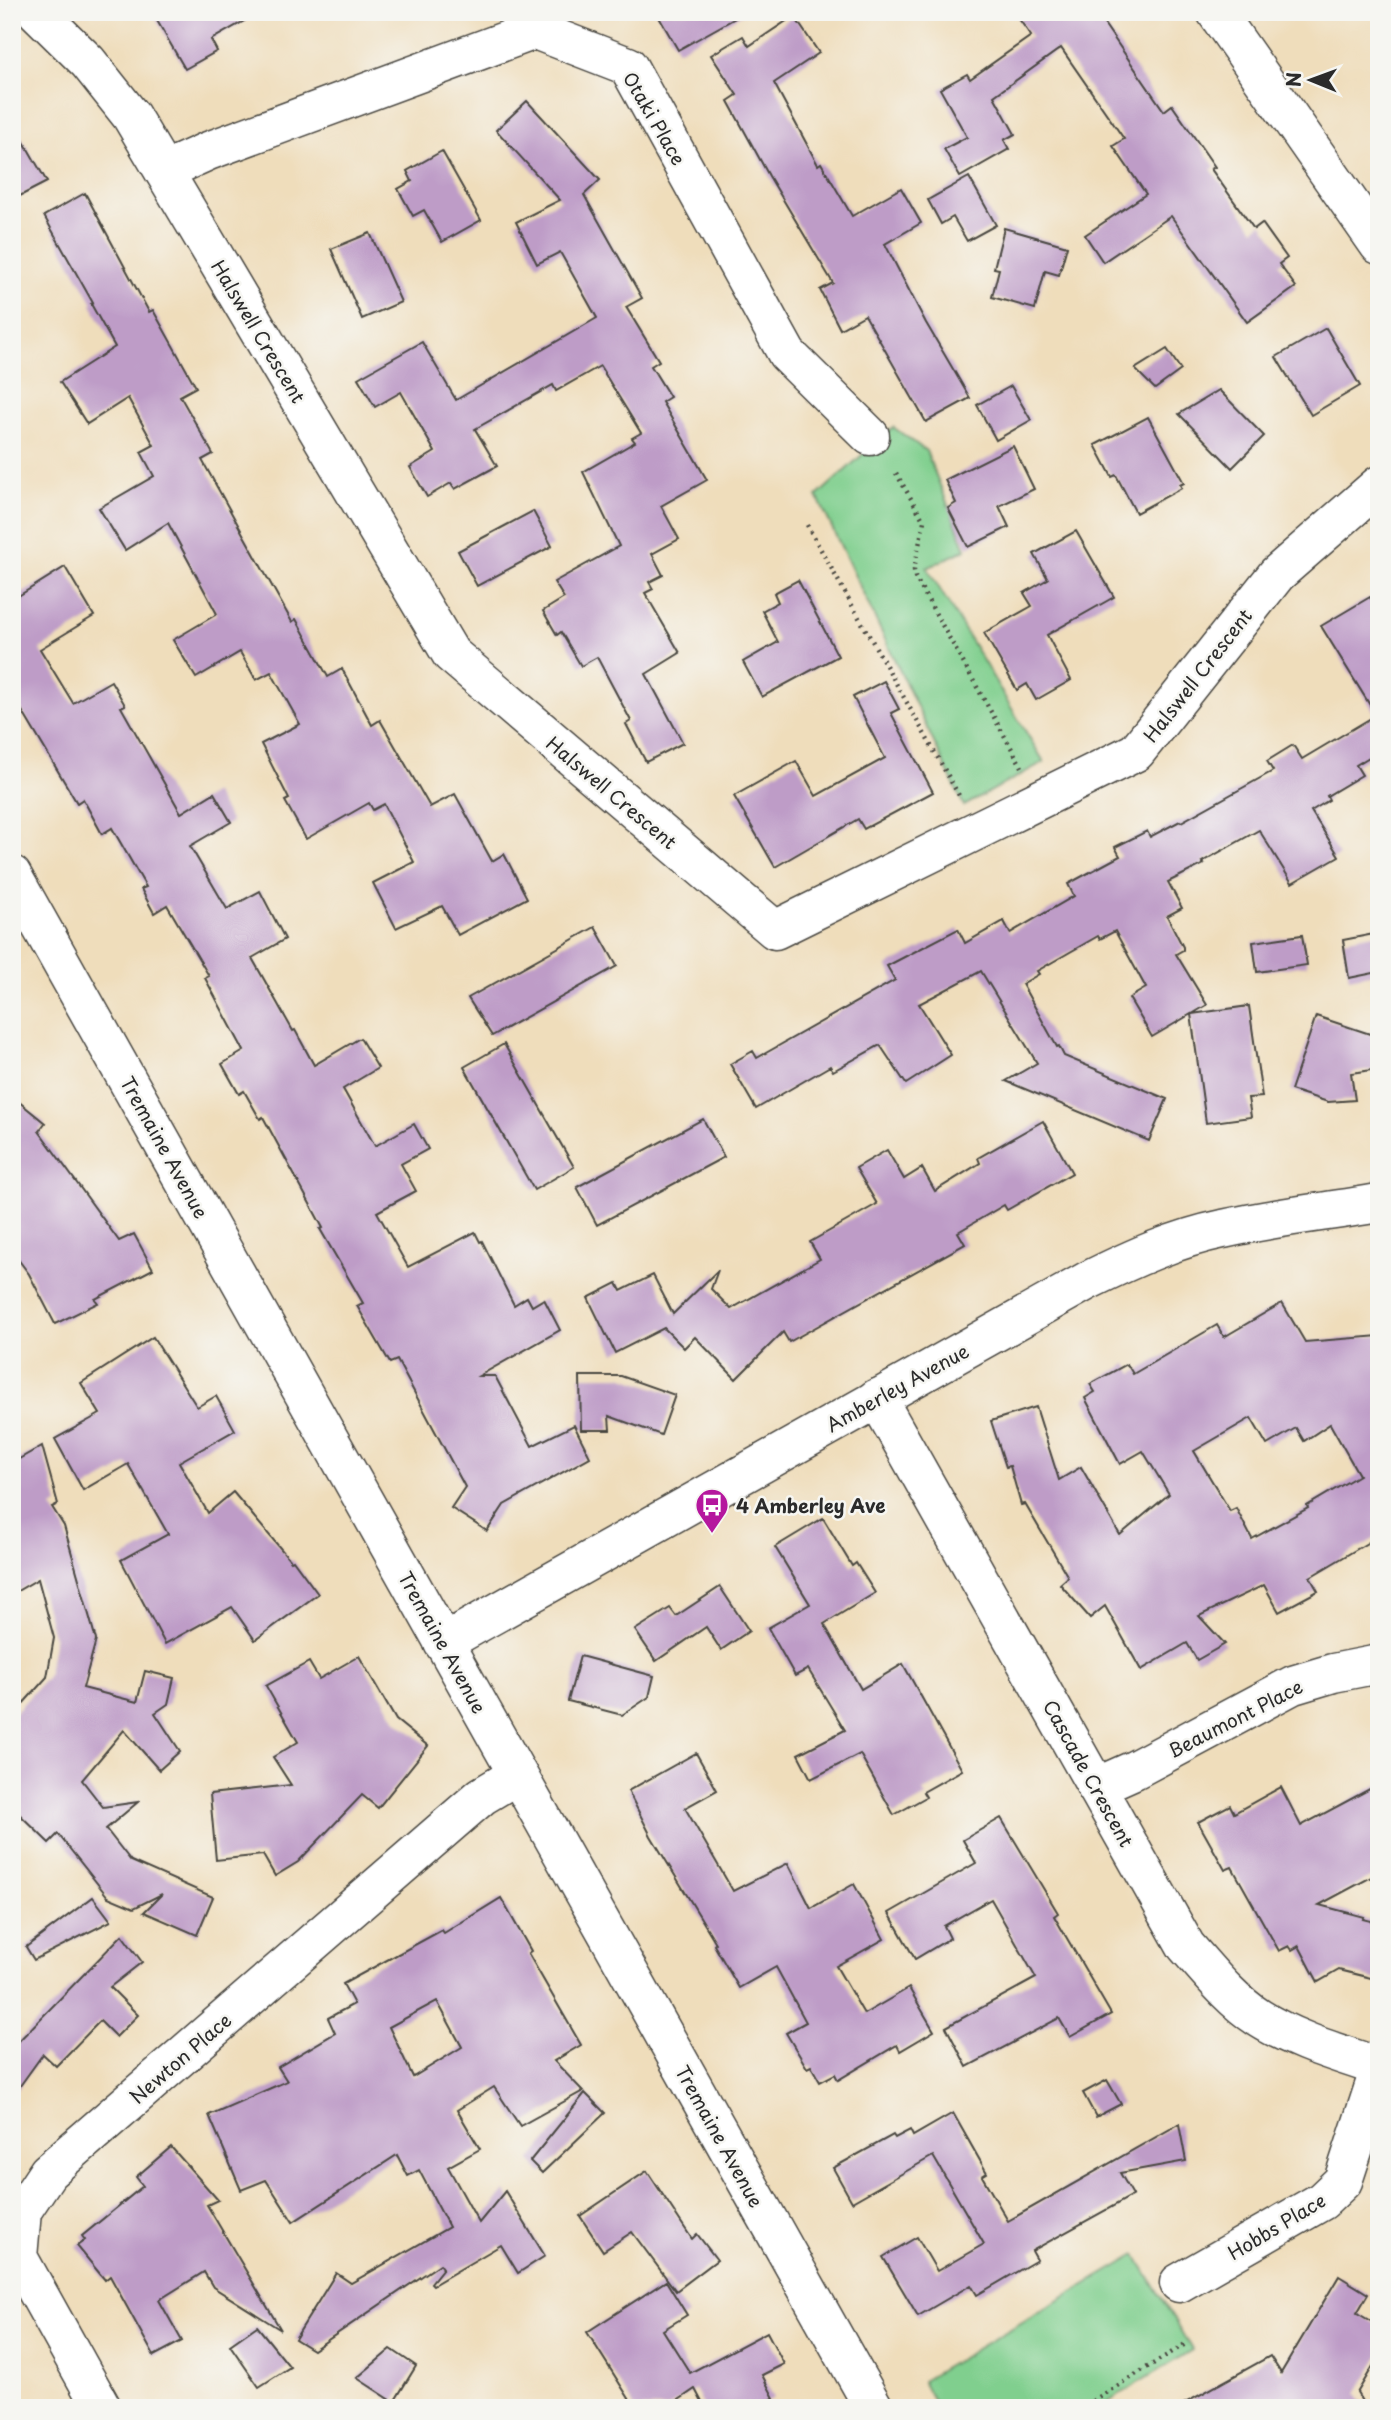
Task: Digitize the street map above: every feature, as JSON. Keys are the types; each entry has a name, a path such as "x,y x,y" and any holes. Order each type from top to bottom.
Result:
{"street":[{"name":"Halswell Crescent","path":"37,12 88,62 131,116 451,654 775,930 1136,752 1277,574 1379,485"},
{"path":"1216,12 1379,245"},
{"name":"Otaki Place","path":"164,172 208,151 535,30 628,66 787,354 870,436"},
{"name":"Tremaine Avenue","path":"12,875 874,2408"},
{"name":"Amberley Avenue","path":"443,1643 877,1398 1127,1261 1168,1244 1224,1228 1379,1203"},
{"name":"Cascade Crescent","path":"877,1398 1186,1946 1223,1988 1259,2018 1305,2040 1379,2069"},
{"name":"Beaumont Place","path":"1096,1787 1134,1770 1293,1685 1333,1673 1379,1664"},
{"name":"Newton Place","path":"102,2408 18,2257 22,2211 47,2172 482,1796 517,1775"},
{"name":"Hobbs Place","path":"1179,2283 1322,2202 1343,2181 1379,2069"}],"path":[{"path":"896,472 925,521 915,577 1024,770"},
{"path":"807,525 964,804"},
{"path":"1080,2408 1187,2343"}],"green space":[{"path":"893,427 926,451 966,549 927,568 1044,762 964,806 817,496"},
{"path":"1136,2255 1192,2350 1097,2408 937,2408 922,2381"}],"building":[{"path":"152,12 260,12 211,40 217,51 185,69"},
{"path":"656,12 746,12 678,50"},
{"path":"1014,12 1096,12 1164,111 1172,105 1215,167 1211,169 1254,229 1262,223 1287,258 1279,264 1296,287 1247,322 1171,216 1103,262 1085,235 1146,194 1113,146 1124,139 1061,48 994,96 1015,134 1004,140 1009,149 960,177 944,149 967,137 940,89 967,74 970,79 1031,36"},
{"path":"794,16 819,53 774,83 818,165 821,163 852,216 901,188 921,223 885,244 926,323 970,398 926,422 865,315 840,329 820,290 833,283 728,101 737,95 711,55 743,36 749,46"},
{"path":"527,101 600,180 584,195 642,298 626,307 659,361 651,366 670,397 662,402 707,480 661,506 679,539 652,554 663,575 649,582 653,589 645,593 680,653 646,674 683,743 646,762 626,724 631,721 597,657 581,666 561,632 557,635 543,611 564,598 554,582 619,546 583,472 635,442 632,438 641,433 600,366 556,391 553,385 475,429 497,466 455,489 451,483 427,497 410,467 435,452 401,392 375,407 358,378 422,342 456,400 597,318 560,252 537,264 516,222 560,200 496,130"},
{"path":"12,121 47,182 12,200"},
{"path":"442,151 481,220 442,242 424,210 413,216 398,189 412,181 407,171"},
{"path":"969,177 996,225 967,241 953,217 941,224 928,200"},
{"path":"85,193 149,312 153,310 196,387 180,396 213,454 202,460 292,622 296,619 328,677 342,669 372,725 380,720 430,807 455,794 492,861 504,854 527,898 458,935 442,906 396,928 373,883 414,862 384,804 373,810 369,803 306,839 285,801 289,799 261,744 300,724 271,672 256,680 240,652 196,678 173,640 217,614 168,523 125,550 99,508 154,476 141,452 154,445 128,398 87,424 60,382 115,347 44,216"},
{"path":"1004,228 1067,246 1059,275 1045,271 1035,309 992,297 999,269 994,268"},
{"path":"370,233 401,302 362,319 331,249"},
{"path":"1326,328 1360,386 1311,415 1276,357"},
{"path":"1167,349 1181,370 1155,389 1135,369"},
{"path":"1011,386 1031,420 996,440 977,405"},
{"path":"1219,390 1264,436 1232,468 1179,414"},
{"path":"1148,417 1184,483 1180,485 1182,488 1136,513 1116,475 1112,477 1095,445"},
{"path":"1013,446 1034,489 999,506 1009,527 968,547 948,508 956,503 945,480"},
{"path":"533,511 552,546 477,586 458,551"},
{"path":"1076,531 1114,597 1047,635 1071,680 1036,700 1027,684 1017,690 984,633 1032,606 1024,593 1048,579 1034,554"},
{"path":"65,567 94,616 40,649 73,703 111,681 125,705 121,707 181,813 214,793 231,822 190,846 227,909 260,891 285,939 252,958 293,1031 295,1030 314,1065 360,1038 378,1068 343,1089 375,1146 414,1124 428,1149 401,1164 416,1191 377,1212 408,1267 475,1232 514,1305 527,1297 532,1306 544,1299 560,1330 479,1376 495,1376 532,1446 574,1425 590,1457 504,1505 487,1531 451,1508 465,1487 397,1360 390,1363 357,1306 363,1303 320,1229 323,1228 263,1117 260,1119 244,1091 239,1094 222,1064 244,1051 205,978 209,976 167,905 154,913 141,889 146,887 112,828 102,834 83,799 77,803 12,694 12,600"},
{"path":"798,580 838,656 762,697 743,662 778,642 762,611 778,602 774,593"},
{"path":"1370,597 1379,612 1379,751 1356,765 1362,775 1327,796 1329,800 1311,811 1339,856 1292,883 1259,830 1202,862 1204,864 1168,882 1182,908 1167,916 1183,947 1183,950 1176,954 1207,1005 1192,1014 1249,1006 1262,1097 1248,1098 1251,1117 1206,1123 1191,1014 1152,1037 1129,998 1146,988 1115,931 1100,939 1098,936 1037,971 1039,974 1022,984 1064,1056 1167,1099 1149,1141 1006,1081 1037,1063 981,971 919,1004 951,1055 906,1084 880,1045 833,1071 830,1066 756,1109 730,1064 753,1051 757,1058 895,980 887,966 958,929 965,943 1004,921 1010,933 1074,896 1068,884 1120,856 1115,847 1147,831 1150,837 1273,771 1267,761 1293,745 1302,759 1376,715 1321,626"},
{"path":"884,681 899,709 891,713 933,792 864,829 858,819 775,867 734,796 796,761 816,796 885,758 853,697"},
{"path":"595,927 617,966 492,1036 468,998"},
{"path":"1379,933 1379,972 1349,978 1343,940"},
{"path":"1302,935 1307,965 1257,972 1253,942"},
{"path":"1316,1016 1379,1037 1379,1069 1351,1073 1355,1100 1328,1102 1291,1090"},
{"path":"504,1044 574,1167 534,1190 464,1067"},
{"path":"12,1094 45,1123 39,1131 119,1241 134,1234 153,1269 95,1299 98,1303 55,1324 29,1274 12,1251"},
{"path":"703,1119 724,1157 597,1225 577,1187"},
{"path":"1043,1121 1072,1173 1007,1210 1004,1205 958,1232 965,1244 789,1342 783,1332 736,1379 695,1337 684,1348 664,1328 615,1353 588,1298 617,1283 621,1291 653,1275 673,1314 718,1270 711,1289 731,1309 820,1259 810,1242 877,1204 856,1168 887,1150 904,1179 922,1168 935,1191 980,1163 978,1158"},
{"path":"1282,1303 1305,1342 1379,1336 1379,1536 1310,1577 1318,1591 1279,1612 1264,1585 1199,1616 1225,1644 1197,1660 1187,1643 1141,1670 1105,1606 1090,1618 1060,1584 1068,1577 1025,1504 1021,1505 1010,1466 1006,1467 991,1421 1036,1407 1059,1480 1081,1467 1120,1535 1169,1494 1143,1451 1120,1464 1085,1398 1095,1392 1090,1384 1127,1364 1133,1374 1217,1325 1224,1337","holes":["1251,1418 1267,1445 1296,1428 1304,1441 1330,1424 1359,1475 1307,1506 1308,1508 1252,1539 1236,1508 1230,1511 1194,1451"]},
{"path":"153,1337 197,1407 216,1396 235,1430 179,1462 208,1513 233,1492 291,1561 293,1560 318,1594 255,1640 232,1607 165,1644 121,1560 168,1534 128,1464 83,1490 55,1439 100,1414 81,1383"},
{"path":"580,1376 621,1376 675,1395 661,1435 609,1416 610,1430 581,1430"},
{"path":"42,1446 58,1504 52,1507 64,1526 96,1640 83,1688 137,1702 145,1671 174,1678 168,1704 155,1713 180,1751 159,1770 124,1730 82,1780 103,1807 138,1802 106,1829 131,1861 213,1897 197,1935 144,1912 162,1894 134,1908 108,1897 58,1834 49,1843 12,1807 12,1716 47,1677 54,1638 38,1579 12,1594 12,1463"},
{"path":"823,1518 852,1566 856,1563 875,1593 824,1624 861,1689 903,1664 962,1770 923,1792 926,1797 894,1815 860,1754 811,1779 798,1754 845,1730 808,1669 795,1676 768,1628 810,1604 775,1547"},
{"path":"720,1587 749,1631 721,1650 706,1627 656,1661 635,1630 670,1608 676,1616"},
{"path":"359,1656 396,1720 428,1746 378,1808 362,1795 298,1862 275,1876 263,1855 216,1860 210,1794 291,1785 273,1757 298,1742 266,1686 309,1662 319,1679"},
{"path":"580,1656 654,1676 649,1697 622,1715 568,1701"},
{"path":"696,1753 717,1790 685,1808 733,1891 788,1863 811,1908 854,1884 884,1939 836,1966 864,2014 909,1988 934,2031 900,2051 897,2045 838,2080 835,2074 820,2082 811,2066 807,2068 786,2033 806,2022 776,1967 739,1988 628,1791"},
{"path":"1379,1784 1379,1873 1319,1905 1379,1923 1379,1980 1339,1970 1318,1982 1299,1946 1292,1950 1289,1946 1279,1951 1232,1867 1225,1870 1198,1822 1230,1805 1234,1813 1281,1787 1301,1826"},
{"path":"1001,1818 1058,1913 1054,1916 1111,2014 1070,2037 1059,2018 967,2067 946,2027 1036,1978 991,1899 944,1926 950,1938 915,1959 889,1913 976,1863 963,1840"},
{"path":"93,1897 111,1921 34,1960 26,1947"},
{"path":"501,1898 531,1951 528,1953 581,2045 554,2061 583,2091 520,2126 494,2087 457,2110 480,2149 448,2167 479,2223 505,2191 545,2256 518,2273 501,2245 433,2285 431,2283 443,2268 440,2264 313,2350 295,2339 336,2273 351,2283 449,2227 419,2170 408,2176 397,2155 293,2222 266,2180 241,2190 209,2115 287,2081 278,2067 335,2033 328,2018 354,2004 343,1984 442,1930 444,1933","holes":["437,2001 462,2047 413,2077 389,2027"]},
{"path":"122,1935 142,1962 110,1987 138,2015 116,2037 100,2021 56,2066 43,2054 12,2097 12,2048"},
{"path":"1107,2080 1121,2104 1096,2117 1083,2093"},
{"path":"585,2093 605,2113 542,2173 530,2161"},
{"path":"953,2113 987,2173 982,2176 1008,2221 1179,2124 1186,2161 1120,2173 1133,2195 1032,2251 1037,2260 977,2295 971,2285 918,2316 883,2257 917,2237 937,2271 984,2244 933,2156 852,2202 833,2168 893,2135 895,2138 910,2130 913,2136"},
{"path":"171,2147 218,2200 207,2205 281,2330 213,2287 204,2272 159,2300 182,2341 154,2356 110,2276 105,2280 77,2246 85,2240 82,2236 143,2186 136,2177"},
{"path":"647,2171 692,2239 697,2234 717,2260 676,2291 632,2232 603,2251 580,2216"},
{"path":"1339,2276 1368,2294 1357,2313 1379,2326 1379,2356 1357,2393 1366,2408 1176,2408 1270,2356 1281,2373"},
{"path":"666,2281 687,2315 663,2330 690,2373 767,2332 784,2364 762,2375 774,2398 754,2408 705,2408 695,2389 667,2408 635,2408 587,2332"},
{"path":"257,2326 290,2367 259,2387 230,2345"},
{"path":"391,2349 416,2366 394,2402 357,2378"}],"place":[{"name":"4 Amberley Ave","path":"712,1535"}]}
